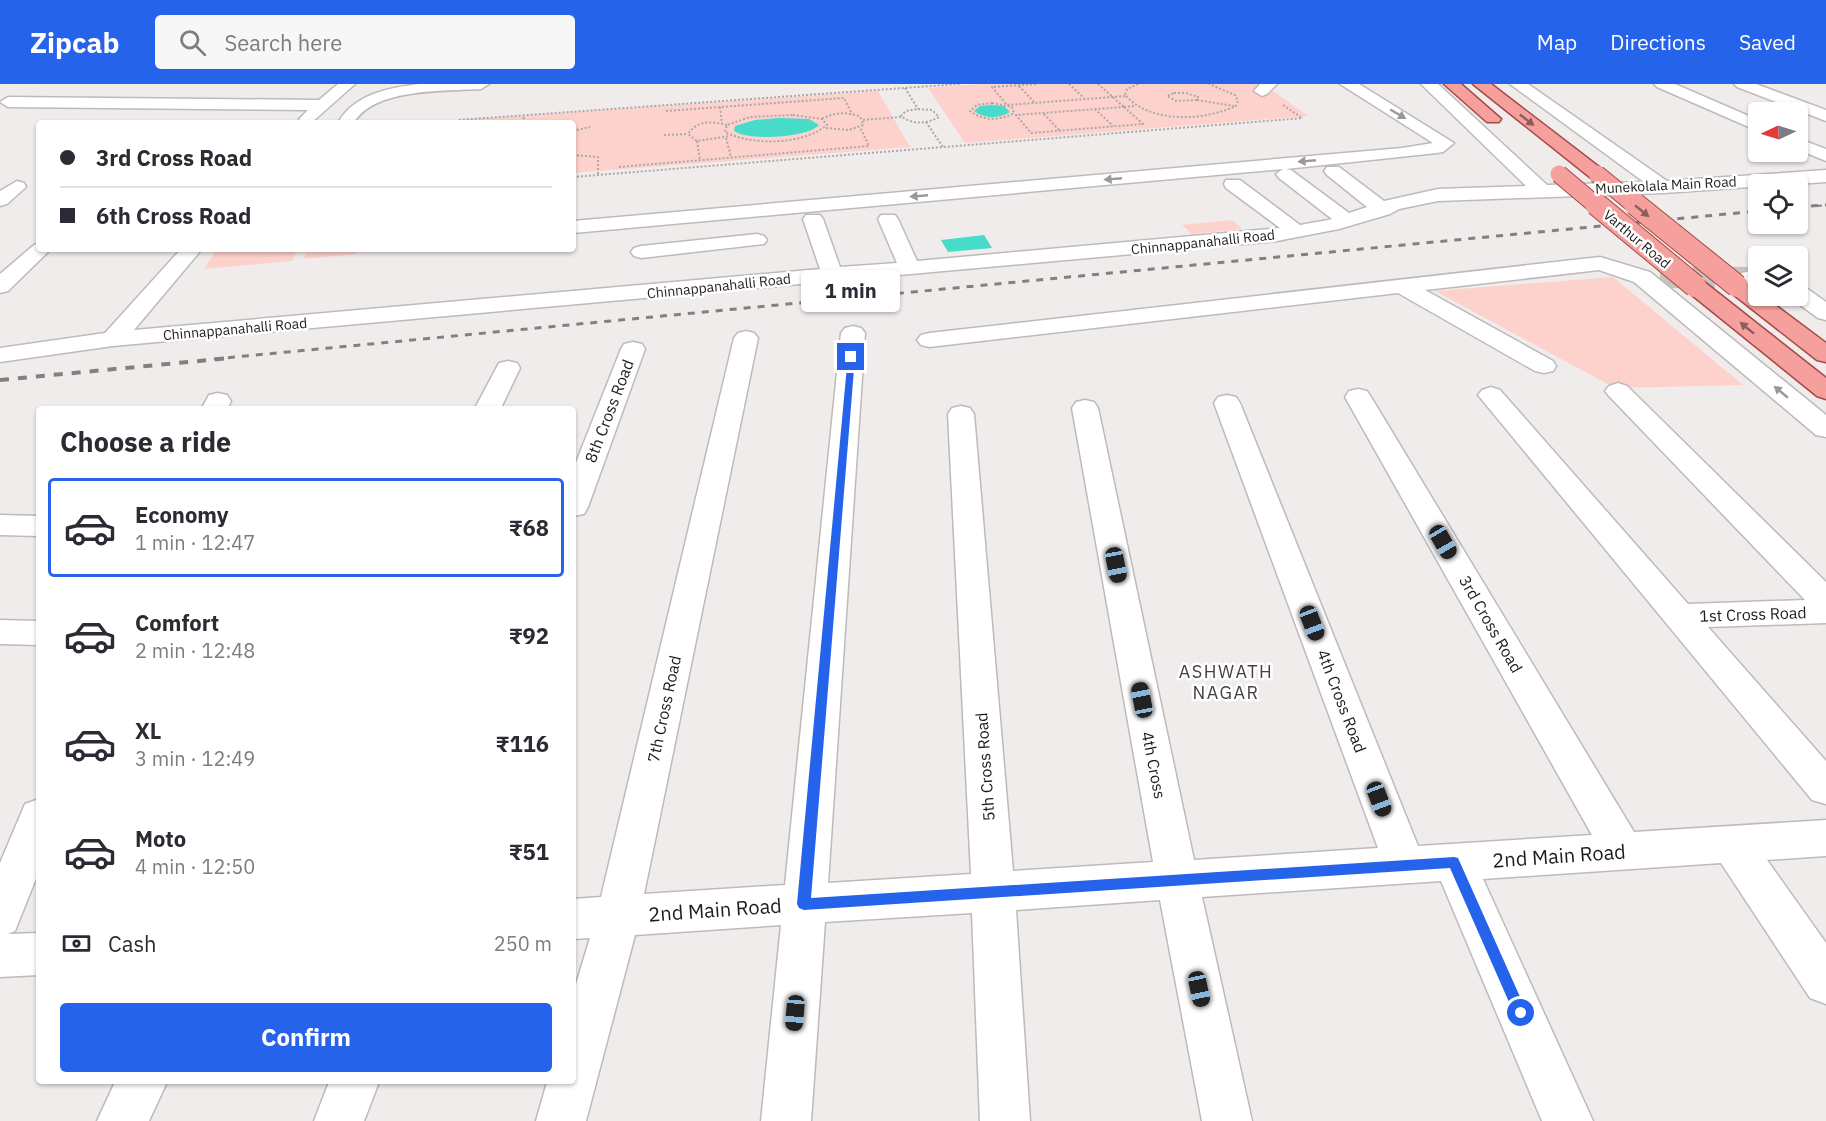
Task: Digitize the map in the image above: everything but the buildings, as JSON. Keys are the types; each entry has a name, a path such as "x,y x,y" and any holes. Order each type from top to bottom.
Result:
{"main road":[{"path":"1452,84 1506,129"},
{"name":"Varthur Road","path":"1481,84 1597,174 1748,281"},
{"name":"Varthur Road","path":"1555,171 1826,391"},
{"name":"Varthur Road","path":"1774,306 1826,355"}],"street":[{"path":"307,120 347,84"},
{"path":"348,120 354,110 372,99 405,92 481,84"},
{"path":"576,227 1402,153 1437,148 1445,143 1348,84"},
{"path":"1429,84 1542,191"},
{"path":"1518,84 1664,187"},
{"path":"1662,84 1748,122"},
{"path":"1742,84 1826,116"},
{"path":"4,105 32,88"},
{"path":"4,105 323,105"},
{"path":"1808,149 1826,156"},
{"path":"1333,171 1383,210"},
{"path":"1411,173 1438,195"},
{"path":"1285,174 1346,220"},
{"name":"Munekolala Main Road","path":"1542,191 1664,187 1826,176"},
{"path":"1233,184 1297,232"},
{"path":"0,200 17,187"},
{"name":"Chinnappanahalli Road","path":"0,355 113,339 638,294 909,266 1093,253 1297,232 1383,210 1394,204 1438,195 1542,191"},
{"path":"813,219 832,274"},
{"path":"888,219 909,266"},
{"path":"1076,232 1093,253"},
{"path":"638,294 641,244 755,233 756,283"},
{"path":"0,286 38,252"},
{"path":"113,339 189,252"},
{"path":"929,340 1600,263 1651,277 1826,429"},
{"path":"1402,286 1544,366"},
{"path":"1808,300 1826,313"},
{"path":"786,1121 853,333"},
{"name":"7th Cross Road","path":"576,1066 618,916 746,338"},
{"name":"8th Cross Road","path":"576,499 633,349"},
{"path":"489,406 508,368"},
{"path":"1618,392 1826,602"},
{"path":"1491,395 1826,788"},
{"name":"3rd Cross Road","path":"1358,397 1623,852"},
{"name":"4th Cross Road","path":"1227,403 1405,865"},
{"name":"4th Cross","path":"1085,408 1176,880 1227,1121"},
{"name":"5th Cross Road","path":"961,414 993,892 1005,1121"},
{"path":"0,525 36,526"},
{"name":"1st Cross Road","path":"1679,616 1826,611"},
{"path":"0,632 36,633"},
{"path":"0,917 36,824"},
{"name":"2nd Main Road","path":"576,919 1826,838"},
{"path":"1732,844 1826,982"},
{"path":"1454,862 1568,1121"},
{"path":"122,1121 141,1084"},
{"path":"339,1121 353,1084"},
{"path":"561,1121 571,1084"}],"path":[{"path":"458,120 960,84"},
{"path":"1012,114 1014,110 1006,105 992,87 1036,84"},
{"path":"1069,84 1084,99"},
{"path":"1016,115 1031,133 1143,124 1098,84"},
{"path":"1125,96 1127,89 1138,84"},
{"path":"1136,106 1125,96 977,105 970,111 977,116 990,118 1012,114 1136,106 1163,114 1190,116 1215,114 1236,106 1238,101 1235,95 1209,84"},
{"path":"1018,85 1034,102"},
{"path":"905,88 918,109"},
{"path":"1173,93 1186,93 1198,97 1197,100 1176,101 1167,96 1173,93"},
{"path":"666,111 844,99 852,114"},
{"path":"720,107 722,124"},
{"path":"862,120 901,117 908,121 927,122 936,120 939,114 932,110 918,109 906,111 901,117"},
{"path":"1095,109 1113,126"},
{"path":"1044,113 1060,130"},
{"path":"688,134 690,129 698,124 726,125 738,120 766,116 793,115 822,119 832,114 852,114 859,116 862,120 863,124 860,127"},
{"path":"523,120 524,115"},
{"path":"576,177 1303,118"},
{"path":"822,119 826,122 826,128"},
{"path":"927,122 943,147"},
{"path":"726,125 725,132 731,136 756,140 783,139 810,134 826,128 843,130 860,127"},
{"path":"576,130 590,127"},
{"path":"619,167 868,146 860,127"},
{"path":"664,135 688,134 698,141 731,136"},
{"path":"726,138 731,158"},
{"path":"698,141 700,160"},
{"path":"576,155 598,157 597,176"}],"shaded area":[{"path":"983,84 1260,84 1257,91 1272,90 1308,116 965,143 928,88"},
{"path":"878,91 910,147 576,173 576,120 461,120"},
{"path":"980,106 1004,106 1010,112 992,117 982,116 974,111"},
{"path":"809,119 819,125 803,133 777,137 752,136 734,131 735,126 755,120"},
{"path":"1232,220 1242,229 1192,234 1182,225"},
{"path":"984,235 992,248 948,252 941,240"},
{"path":"215,252 296,252 292,261 204,269"},
{"path":"306,252 357,252 356,254 303,259"},
{"path":"1613,277 1743,385 1615,388 1435,291"}],"tunnel":[{"path":"1660,277 1748,278"}],"railway":[{"path":"1808,206 1826,205 1817,206"},
{"path":"214,359 1748,212"},
{"path":"0,380 230,358"}],"district":[{"name":"ASHWATH NAGAR","path":"1226,682"}],"route":[{"path":"851,357 804,904 1454,862 1521,1013"}]}
